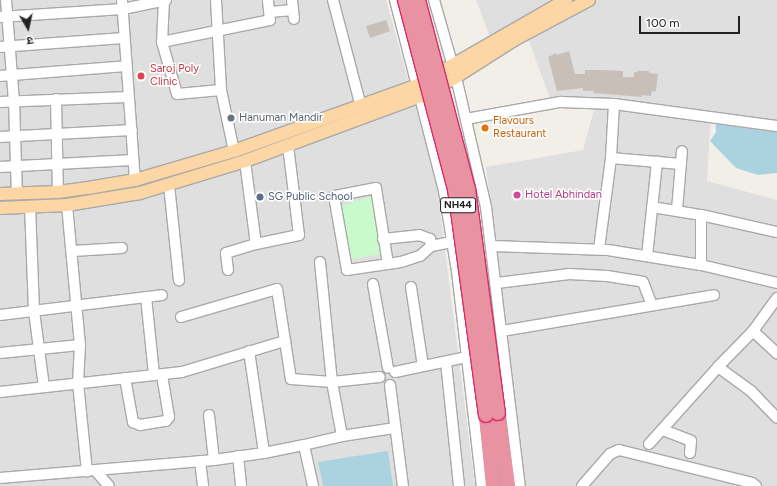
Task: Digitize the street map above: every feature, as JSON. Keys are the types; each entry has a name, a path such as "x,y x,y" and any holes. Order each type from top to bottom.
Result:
{"highway":[{"name":"NH44","path":"404,0 455,189 492,414 508,486"},
{"name":"NH44","path":"418,0 442,83 468,189 492,414 483,485"}],"main road":[{"path":"0,208 67,205 140,193 245,161 288,145 419,90 589,0"},
{"path":"455,71 558,2"},
{"path":"0,194 58,192 135,180 234,151 361,107 419,90"}],"street":[{"path":"6,0 4,16 5,47 12,75 17,194"},
{"path":"4,16 165,0 162,42 177,94 221,90"},
{"path":"216,0 221,90 234,151"},
{"path":"162,42 270,20 268,0"},
{"path":"333,0 361,107"},
{"path":"395,0 444,191 452,242 483,485"},
{"path":"434,0 455,71 486,207 497,283 520,486"},
{"path":"122,4 135,180"},
{"path":"270,12 293,10"},
{"path":"5,47 124,38"},
{"path":"0,76 126,66"},
{"path":"0,102 128,97"},
{"path":"56,99 58,192"},
{"path":"466,119 560,102 614,104 777,126"},
{"path":"600,249 611,158 614,104"},
{"path":"0,136 132,130"},
{"path":"228,270 226,253 256,244 299,235 288,145"},
{"path":"677,210 682,151"},
{"path":"611,158 681,164"},
{"path":"0,167 16,168 133,160"},
{"path":"245,161 256,244"},
{"path":"646,256 657,162"},
{"path":"169,185 179,280"},
{"path":"388,264 383,239 383,222 376,188 334,196 347,270 388,264 420,256 431,246 452,242"},
{"path":"67,205 80,345 78,383 91,471 109,486"},
{"path":"30,206 34,311 44,387"},
{"path":"652,207 677,210 777,232"},
{"path":"701,215 701,265"},
{"path":"383,239 419,235 430,238 431,246"},
{"path":"492,246 600,249 701,265 777,283"},
{"path":"72,251 122,248"},
{"path":"320,262 332,382 342,436"},
{"path":"497,283 569,274 607,276 643,282 652,305"},
{"path":"373,284 392,370 395,381 390,384 383,383 380,377 382,371 392,370 423,366 466,357"},
{"path":"411,287 423,366"},
{"path":"181,317 277,289 291,379 332,382 380,377"},
{"path":"0,310 0,315 162,295"},
{"path":"502,331 714,295"},
{"path":"125,378 133,422 140,425 166,421 169,417 158,375 146,297"},
{"path":"649,444 718,367 753,331 777,298"},
{"path":"753,331 777,353"},
{"path":"0,392 158,375 189,370 285,341"},
{"path":"0,353 80,345"},
{"path":"249,351 264,453"},
{"path":"446,362 459,486"},
{"path":"718,367 751,391 777,418"},
{"path":"390,384 403,486"},
{"path":"209,415 214,460"},
{"path":"0,478 214,460 264,453 342,436 395,428"},
{"path":"663,430 691,441 690,453"},
{"path":"304,445 313,486"},
{"path":"582,486 610,454 619,450 752,483 756,486"},
{"path":"238,456 241,486"},
{"path":"200,461 202,486"}],"shaded area":[{"path":"0,0 386,0 436,179 475,486 0,486"},
{"path":"476,0 777,0 777,125 711,112 707,181 777,200 777,486 524,486 486,167 583,150 595,106 552,104 521,19 490,37"}],"green space":[{"path":"373,196 381,254 351,259 341,206"}],"water":[{"path":"715,120 777,131 777,173 758,175 736,168 710,141 716,132"},
{"path":"388,451 393,486 323,486 318,462"}],"building":[{"path":"386,20 390,31 370,38 366,26"},
{"path":"569,51 575,74 585,74 585,70 623,71 623,77 634,77 634,72 649,71 649,73 658,74 656,91 652,91 651,96 642,95 642,97 593,93 594,91 583,91 583,88 557,91 548,57 556,53 557,55"}],"place":[{"name":"Saroj Poly Clinic","path":"141,76"},
{"name":"Hanuman Mandir","path":"231,118"},
{"name":"Flavours Restaurant","path":"485,128"},
{"name":"Hotel Abhindan","path":"517,195"},
{"name":"SG Public School","path":"260,197"}]}
